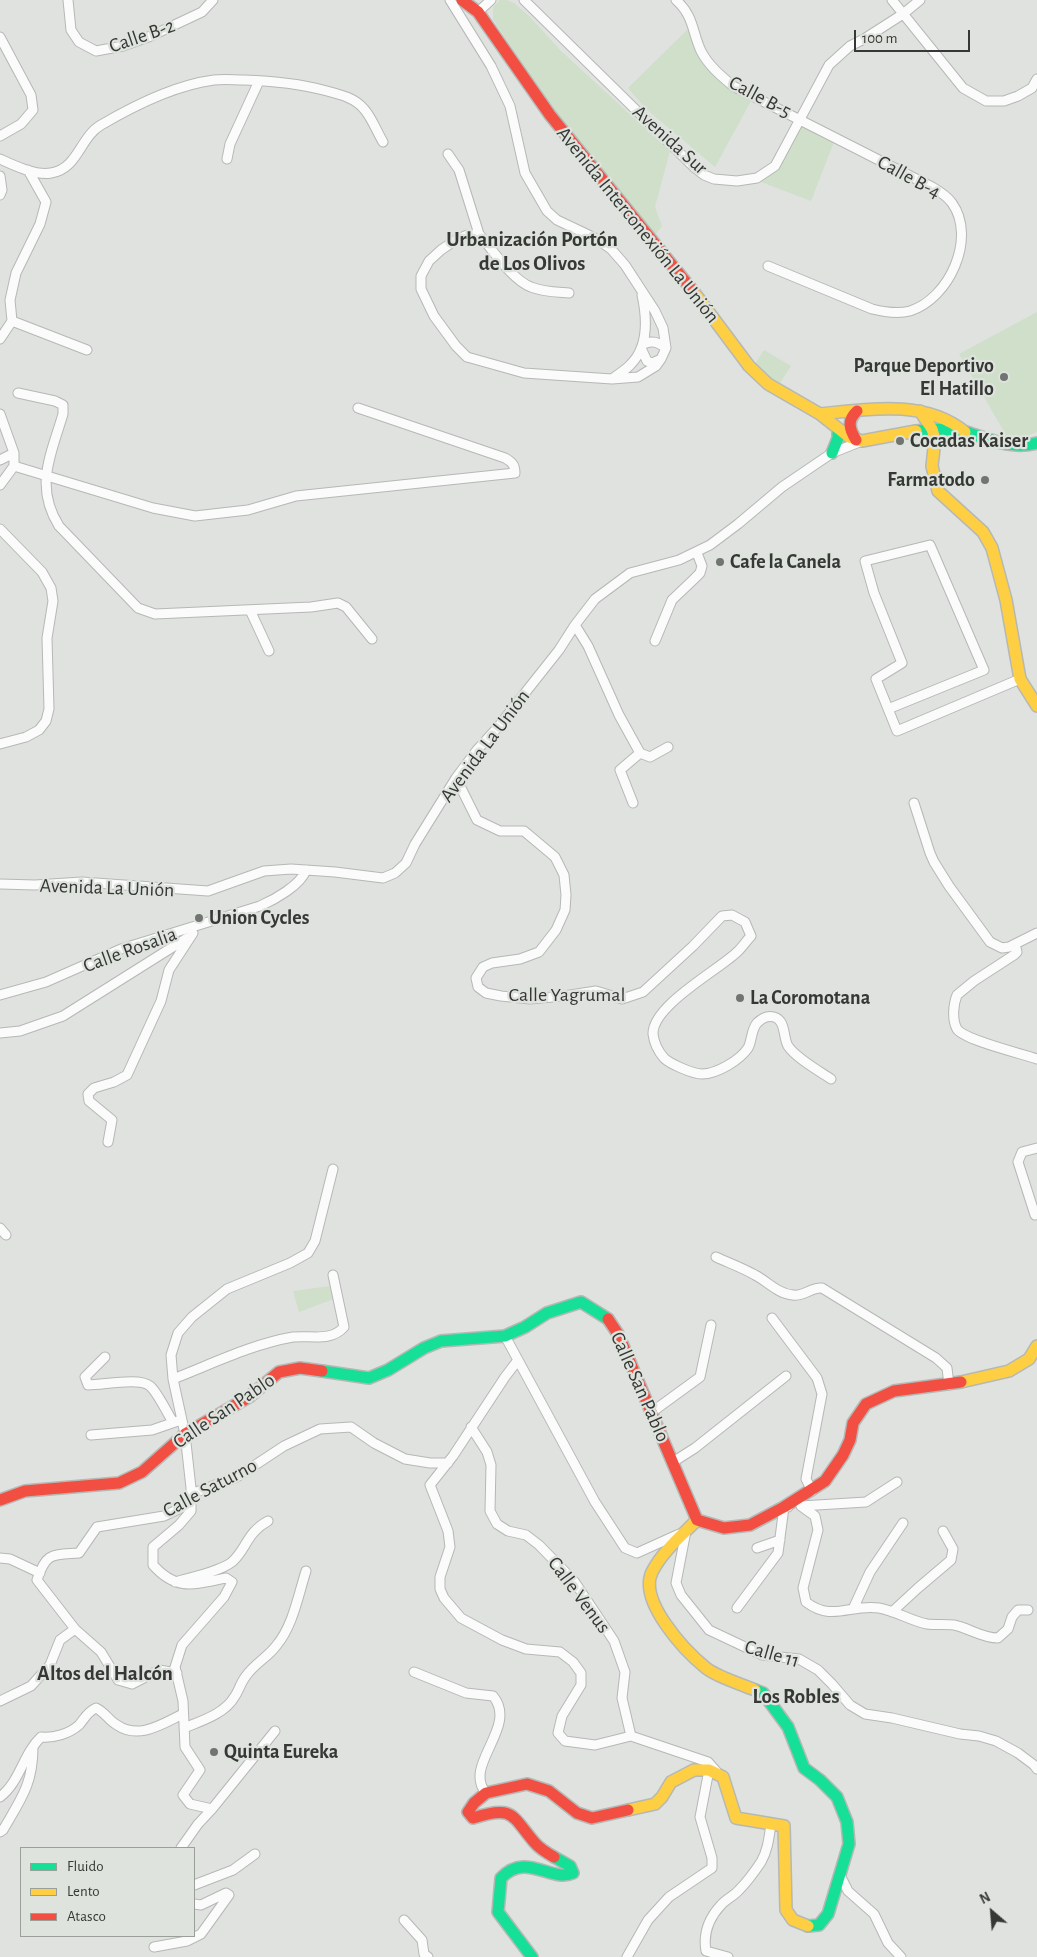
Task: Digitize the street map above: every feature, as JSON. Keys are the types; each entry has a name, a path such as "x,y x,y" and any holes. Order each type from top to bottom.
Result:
{"street":[{"name":"Calle B-2","path":"68,0 71,30 79,42 96,51 123,46 151,36 202,12 213,0"},
{"path":"450,0 490,66 510,106 525,173 546,211 557,220 597,239 611,249 641,288 655,312 662,328 666,348 656,366 638,377 612,379 524,373 467,357 456,346 434,316 421,289 422,276 429,261 454,241 467,235 479,234"},
{"path":"462,0 478,12 491,0"},
{"name":"Avenida Sur","path":"524,0 704,175 714,179 737,181 757,178 775,166 822,76 837,56 903,14 920,0"},
{"name":"Calle B-5","path":"676,0 686,8 702,52 721,76 733,86 800,119"},
{"path":"892,0 963,88 986,101 1004,101 1018,96 1032,88 1037,79"},
{"name":"Avenida Interconexión La Unión","path":"478,12 550,115 705,306 749,366 775,389 820,414"},
{"path":"0,37 31,95 33,110 21,124 0,136"},
{"path":"0,159 28,170 50,174 62,169 76,157 88,136 101,125 150,100 182,88 216,80 285,82 352,99 364,109 382,142"},
{"path":"227,159 230,144 259,81"},
{"name":"Calle B-4","path":"768,266 872,309 884,312 898,312 915,309 932,299 948,280 958,258 962,230 959,217 952,203 943,194 932,186 800,119"},
{"path":"448,154 459,170 479,234 518,280 529,287 546,292 569,293"},
{"path":"0,339 12,321 10,300 16,273 40,224 46,202 28,170"},
{"path":"0,176 2,190 0,195"},
{"path":"612,379 632,363 642,346 646,314 641,288"},
{"path":"12,321 86,350"},
{"path":"642,346 651,341 657,342 666,348"},
{"path":"642,346 647,361 652,363 661,359"},
{"path":"18,393 55,401 63,405 46,475 45,488 52,514 59,526 138,608 155,614 311,607 338,603 346,607 372,639"},
{"path":"14,466 153,508 195,516 248,510 296,496 516,473 512,462 505,458 358,408"},
{"path":"898,433 905,426 906,421 904,413 900,409"},
{"name":"Avenida La Unión","path":"820,414 900,409 920,411 951,420 965,432"},
{"path":"857,411 852,415 848,423 849,428 859,441"},
{"path":"920,411 932,429 935,439 933,474 938,490 983,532 992,548 1006,600 1020,679 1037,706"},
{"path":"0,414 14,453 14,466 0,485"},
{"path":"820,414 838,429 859,441"},
{"path":"832,453 838,438 838,429"},
{"name":"Avenida La Unión","path":"0,884 35,885 82,882 208,891 264,871 291,869 383,878 395,873 406,863 415,844 456,778 559,650 575,625 596,599 630,574 697,553 727,533 782,487 832,453 859,441 898,433 932,429 965,432 1010,446 1037,443"},
{"path":"0,460 14,453"},
{"path":"0,529 42,572 51,588 53,601 47,638 50,708 46,721 39,730 26,738 0,744"},
{"path":"888,709 984,670 930,545 865,561 874,593 902,663 876,679 888,709 898,731 1020,679"},
{"path":"655,641 672,600 700,573 702,566 697,553"},
{"path":"250,610 270,650"},
{"path":"575,625 592,654 619,715 640,753 650,757 668,747"},
{"path":"633,803 620,770 640,753"},
{"name":"Calle Yagrumal","path":"456,778 477,820 500,831 524,832 555,856 564,876 566,895 564,910 556,930 539,952 520,959 492,963 483,967 476,978 478,987 486,993 530,999 596,991 622,999 643,992 693,946 722,916 732,915 744,922 751,936 736,954 696,982 660,1018 653,1032 657,1048 665,1059 681,1068 702,1074 716,1071 738,1058 748,1047 755,1025 764,1017 774,1017 781,1022 788,1046 797,1055 831,1079"},
{"path":"914,803 934,862 990,942 996,946 1009,947 1037,932"},
{"name":"Calle Rosalia","path":"0,995 46,982 121,949 260,906 276,899 303,878 306,870"},
{"path":"0,1033 20,1030 63,1016 205,924"},
{"path":"108,1142 112,1120 89,1101 88,1094 94,1088 114,1082 127,1075 161,1001 169,970 193,933"},
{"path":"1015,944 1017,952 1014,955 974,981 957,995 954,1011 955,1021 957,1029 970,1038 1037,1058"},
{"path":"1035,1215 1018,1162 1022,1152 1037,1148"},
{"path":"212,1809 190,1804 183,1796 200,1770 185,1747 183,1701 175,1667 182,1645 224,1597 232,1582 226,1578 184,1586 162,1575 153,1565 153,1547 179,1525 191,1511 184,1420 173,1379 171,1355 178,1333 192,1317 227,1289 290,1263 308,1253 315,1240 332,1169"},
{"path":"716,1257 755,1275 779,1291 792,1296 803,1295 816,1288 822,1288 936,1358 947,1368 949,1385"},
{"path":"173,1379 258,1346 294,1337 330,1336 340,1332 344,1327 334,1275"},
{"name":"Calle San Pablo","path":"0,1500 25,1490 119,1483 142,1472 185,1434 249,1397 279,1372 300,1368 370,1378 388,1370 424,1348 441,1341 506,1336 547,1313 581,1302 607,1317 618,1334 697,1520"},
{"path":"772,1318 818,1378 822,1394 806,1479 812,1491"},
{"path":"652,1412 700,1377 710,1325"},
{"path":"506,1336 595,1502 625,1548 637,1553 686,1531"},
{"path":"518,1360 448,1463 430,1485 448,1531 450,1547 440,1577 440,1589 444,1598 460,1618 502,1640 526,1649 560,1652 573,1662 581,1673 581,1685 562,1716 558,1732 565,1741 595,1745 631,1736 708,1762 723,1777 736,1818 784,1826 784,1892 786,1910 793,1920 806,1926 819,1925 828,1914 848,1844 847,1822 837,1797 820,1780 804,1768 788,1726 763,1693 708,1669 680,1642 662,1619 650,1595 651,1574 667,1550 697,1520 724,1528 750,1525 812,1491 825,1481 843,1455 850,1440 853,1423 866,1404 894,1391 949,1385 1009,1372 1029,1359 1037,1346"},
{"path":"105,1358 85,1377 88,1385 140,1381 150,1386 173,1422"},
{"path":"673,1462 786,1376"},
{"path":"91,1435 152,1430 184,1420"},
{"name":"Calle Saturno","path":"40,1573 43,1562 55,1555 79,1553 97,1527 164,1516 183,1507 191,1494 237,1476 284,1446 320,1429 350,1427 374,1443 406,1459 430,1463 448,1463"},
{"name":"Calle Venus","path":"471,1427 487,1452 492,1465 490,1511 497,1524 508,1531 526,1535 539,1545 574,1581 614,1641 625,1672 622,1698 631,1736"},
{"path":"784,1507 866,1502 897,1482"},
{"path":"802,1506 815,1516 818,1530 803,1588 806,1602 816,1610 827,1613 853,1609 880,1608 926,1624 953,1625 989,1638 998,1638 1008,1629 1012,1617 1018,1610 1028,1610"},
{"path":"737,1608 778,1553 784,1507"},
{"path":"175,1582 221,1568 232,1561 256,1527 268,1521"},
{"path":"853,1609 870,1572 903,1523"},
{"name":"Calle 11","path":"686,1531 676,1583 681,1596 709,1630 717,1636 762,1655 799,1660 818,1670 850,1705 865,1714 892,1718 996,1741 1018,1753 1037,1769"},
{"path":"892,1612 951,1560 953,1549 943,1531"},
{"path":"757,1548 780,1540"},
{"path":"0,1558 10,1559 40,1573 38,1580 75,1629 101,1652 118,1680 132,1684 159,1670 177,1673"},
{"path":"184,1728 213,1716 227,1706 235,1698 246,1676 276,1647 284,1636 292,1616 306,1571"},
{"path":"0,1701 31,1686 50,1665 60,1640 75,1629"},
{"path":"414,1672 466,1693 493,1696 499,1703 500,1722 479,1774 481,1787 486,1793"},
{"path":"0,1797 16,1778 33,1744 41,1737 49,1738 71,1732 80,1724 88,1711 96,1708 105,1712 115,1724 128,1732 137,1733 183,1714"},
{"path":"182,1847 198,1824 275,1731"},
{"path":"0,1832 4,1830 26,1790 33,1767 33,1744"},
{"path":"532,1957 498,1912 501,1878 511,1869 529,1867 566,1876 573,1873 570,1866 559,1861 536,1844 516,1819 505,1812 473,1818 468,1812 474,1804 486,1793 527,1784 548,1792 577,1813 592,1818 655,1804 671,1782 694,1770 709,1770 723,1777"},
{"path":"627,1957 648,1920 669,1897 712,1868 712,1858 700,1817 709,1770"},
{"path":"728,1957 706,1951 704,1941 706,1929 722,1903 740,1889 761,1862 768,1846 771,1824"},
{"path":"195,1885 233,1870 255,1854"},
{"path":"840,1875 848,1891 874,1914 888,1944 901,1957"},
{"path":"154,1947 187,1941 201,1934 229,1895 226,1893 201,1905 195,1904"},
{"path":"404,1920 422,1940 424,1954 428,1957"}],"green space":[{"path":"500,0 514,3 529,16 561,51 670,151 655,207 662,226 655,235 617,187 563,126 493,19 493,7"},
{"path":"688,29 697,55 717,79 751,101 715,167 646,109 628,88"},
{"path":"801,124 834,142 811,201 761,182 777,167"},
{"name":"Parque Deportivo El Hatillo","path":"1037,312 1037,432 1027,436 1006,435 959,354"},
{"path":"764,350 791,366 780,383 753,367"},
{"path":"330,1286 334,1299 299,1312 293,1291"}],"traffic: fast":[{"path":"832,453 838,438 838,429"},
{"path":"916,431 954,430 1009,444 1027,445 1037,443"},
{"path":"322,1371 369,1378 388,1370 424,1348 441,1341 505,1336 525,1327 547,1313 581,1302 608,1319"},
{"path":"755,1690 763,1693 788,1727 804,1768 820,1780 837,1797 847,1822 849,1844 828,1914 819,1925 808,1926"},
{"path":"532,1957 498,1912 501,1878 510,1870 520,1867 529,1867 556,1874 565,1875 573,1873 570,1866 554,1857"}],"traffic: slow":[{"path":"693,291 749,366 768,384 820,414 849,437 862,441 916,431"},
{"path":"820,414 876,409 914,410 949,422 965,432"},
{"path":"920,411 932,429 935,439 932,466 938,491 983,532 992,548 1006,600 1020,679 1037,706"},
{"path":"961,1382 1009,1371 1029,1359 1037,1346"},
{"path":"697,1520 672,1544 656,1565 649,1584 652,1597 657,1611 666,1624 676,1638 697,1660 716,1674 755,1690"},
{"path":"628,1810 655,1804 662,1797 671,1782 694,1770 709,1770 723,1777 736,1818 784,1826 786,1910 793,1920 808,1926"}],"traffic: jam":[{"path":"462,0 478,12 550,115 693,291"},
{"path":"856,440 850,421 857,411"},
{"path":"608,1319 618,1334 697,1520"},
{"path":"0,1500 25,1491 119,1483 142,1472 185,1434 249,1397 279,1372 300,1368 322,1371"},
{"path":"697,1520 724,1528 750,1525 784,1507 825,1481 843,1455 850,1440 853,1423 866,1404 894,1391 961,1382"},
{"path":"554,1857 537,1845 516,1819 510,1815 497,1812 473,1818 468,1812 474,1803 486,1793 527,1784 549,1791 577,1813 592,1818 628,1810"}],"place":[{"name":"Parque Deportivo El Hatillo","path":"1004,377"},
{"name":"Cocadas Kaiser","path":"900,441"},
{"name":"Farmatodo","path":"985,480"},
{"name":"Cafe la Canela","path":"720,562"},
{"name":"Union Cycles","path":"199,918"},
{"name":"La Coromotana","path":"740,998"},
{"name":"Quinta Eureka","path":"214,1752"}],"district":[{"name":"Urbanización Portón de Los Olivos","path":"532,252"},
{"name":"Altos del Halcón","path":"105,1674"},
{"name":"Los Robles","path":"796,1697"}]}
